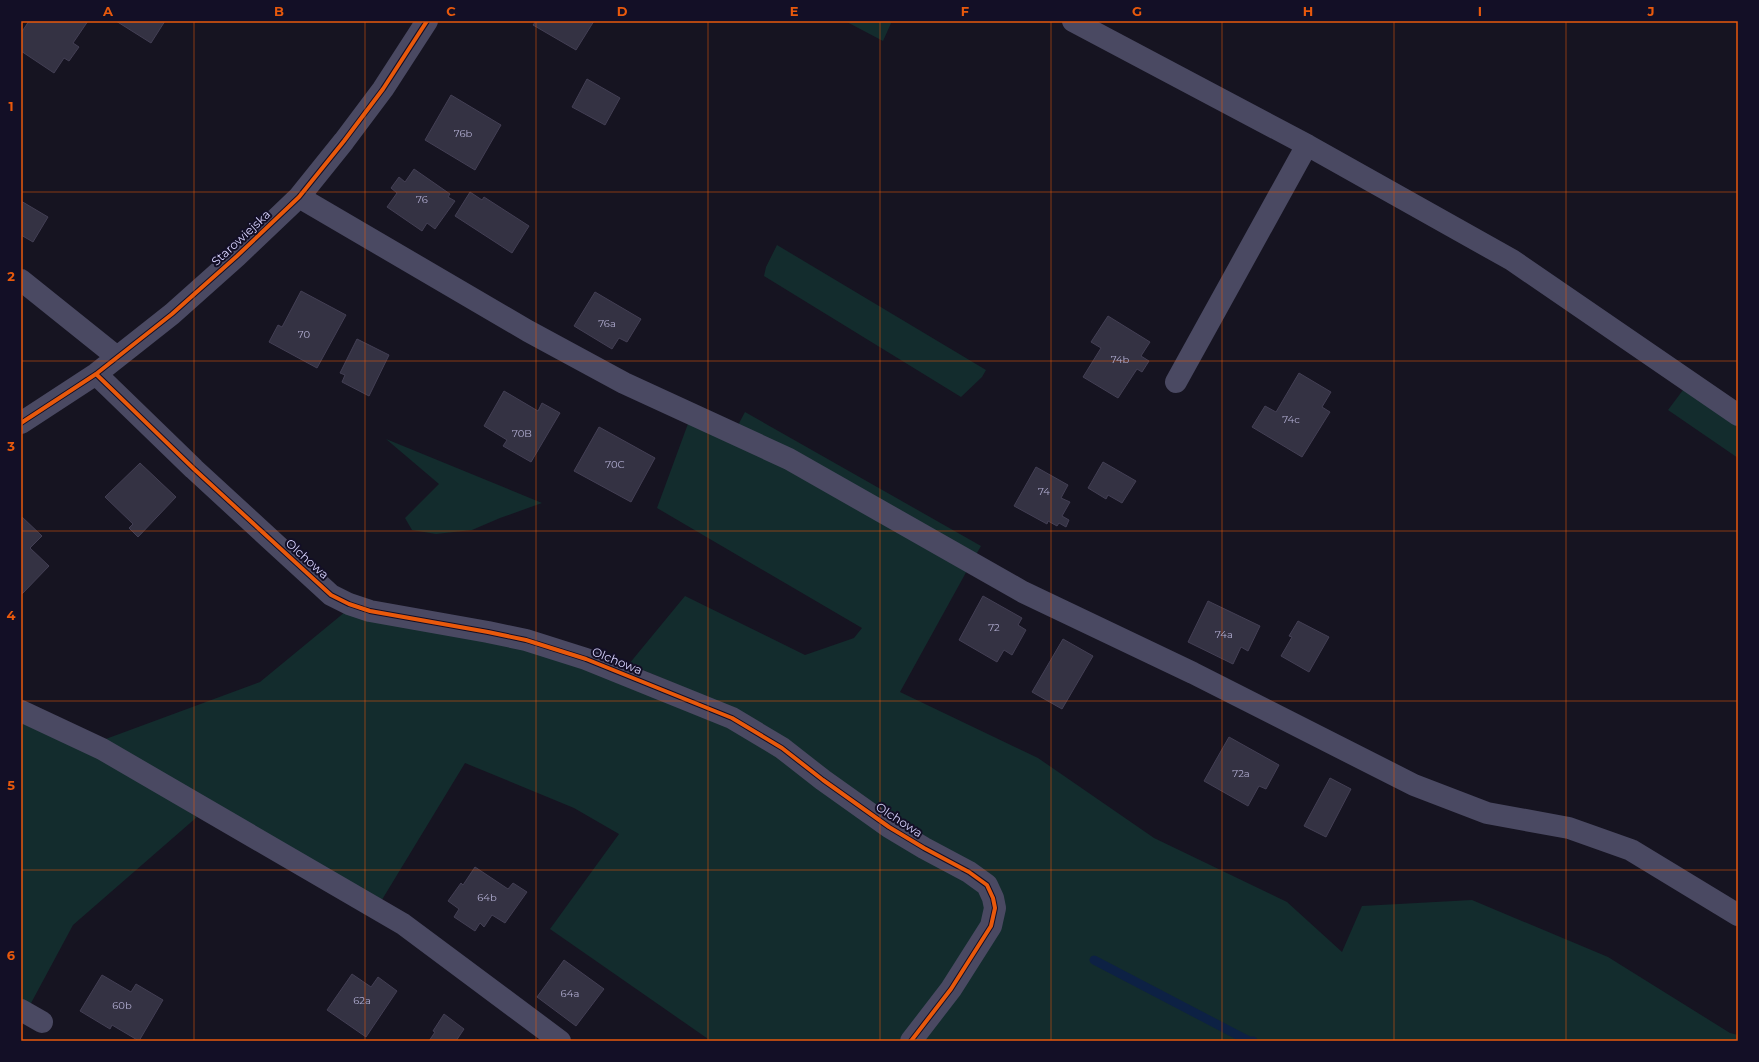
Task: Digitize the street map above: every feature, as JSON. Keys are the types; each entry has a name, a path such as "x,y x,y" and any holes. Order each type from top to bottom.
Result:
{"street":[{"name":"Starowiejska","path":"21,422 96,374 172,314 231,262 299,197 344,142 379,95 427,21"},
{"path":"1073,21 1307,145 1512,260 1738,415"},
{"path":"1176,382 1307,145"},
{"path":"299,197 528,331 618,380 789,459 1023,592 1193,673 1414,785 1487,813 1569,828 1631,850 1738,915"},
{"path":"21,280 117,357"},
{"name":"Olchowa","path":"96,374 194,469 331,595 349,604 370,611 526,640 586,659 732,718 782,748 823,780 889,827 969,872 987,885 994,898 995,908 991,926 952,989 912,1041"},
{"path":"21,711 108,753 403,924 560,1041"},
{"path":"21,1010 42,1022"}],"green space":[{"path":"845,21 892,21 883,41"},
{"path":"777,245 986,370 982,377 961,397 764,276 766,267"},
{"path":"1686,386 1738,422 1738,458 1668,410"},
{"path":"745,412 981,546 974,558 736,429"},
{"path":"689,421 788,464 969,567 900,692 1038,758 1154,838 1287,902 1342,952 1362,906 1472,900 1608,957 1730,1033 1738,1035 1738,1041 711,1041 550,929 619,834 574,808 465,763 380,903 103,740 260,682 345,612 516,646 718,702 629,664 685,596 805,655 854,638 862,628 657,508"},
{"path":"386,439 542,503 472,530 436,534 412,530 405,518 439,484"},
{"path":"21,722 100,754 197,817 73,925 30,1005 21,1000"}],"building":[{"path":"29,21 88,21 73,43 79,47 69,61 64,58 54,73 21,51 21,33"},
{"path":"116,21 165,21 151,43"},
{"path":"536,21 594,21 576,50 533,25"},
{"path":"587,79 620,98 605,125 572,107"},
{"path":"451,95 501,125 475,170 425,140"},
{"path":"414,169 450,194 448,197 455,201 435,229 427,223 422,231 387,207 397,193 391,188 399,177 405,182"},
{"path":"470,192 482,200 484,197 529,226 512,253 455,216"},
{"path":"21,201 48,217 33,242 21,235"},
{"path":"301,291 346,315 317,368 269,342 278,325 282,327"},
{"path":"595,292 641,319 627,342 619,338 612,349 574,326"},
{"path":"1108,316 1150,342 1141,356 1149,361 1142,372 1137,369 1118,398 1083,377 1101,348 1091,342"},
{"path":"357,339 389,355 369,396 342,382 345,375 340,373"},
{"path":"1299,373 1331,392 1322,407 1330,412 1302,457 1252,427 1265,406 1276,412"},
{"path":"504,391 538,411 542,403 560,413 531,462 503,446 507,440 484,426"},
{"path":"599,427 655,458 631,502 574,471"},
{"path":"1103,462 1136,481 1122,503 1108,495 1106,499 1088,488"},
{"path":"140,463 176,497 138,537 129,528 133,524 105,497"},
{"path":"1036,467 1068,485 1061,498 1070,502 1062,516 1069,520 1066,527 1059,523 1057,526 1048,521 1047,524 1014,506"},
{"path":"21,516 42,536 30,548 49,566 21,595"},
{"path":"983,596 1022,618 1018,625 1026,630 1012,655 1004,650 997,662 959,640"},
{"path":"1208,601 1260,626 1248,651 1241,647 1233,664 1188,642"},
{"path":"1298,621 1329,637 1309,672 1281,656 1292,637 1289,636"},
{"path":"1063,639 1093,656 1062,709 1032,692"},
{"path":"1229,737 1279,765 1266,789 1259,786 1248,806 1204,781"},
{"path":"1330,778 1351,789 1326,837 1304,826"},
{"path":"475,867 508,889 513,883 527,892 505,923 492,915 484,927 480,923 475,931 454,917 459,909 448,901 461,883 463,885"},
{"path":"564,960 604,989 576,1026 537,997"},
{"path":"352,974 371,987 378,977 397,991 366,1037 327,1010"},
{"path":"102,975 131,992 136,984 163,1000 139,1041 112,1025 110,1029 80,1011"},
{"path":"444,1014 464,1029 456,1041 429,1041 435,1032 433,1031"}],"waterway":[{"path":"1094,960 1249,1041 1253,1041"}],"cycle path":[{"path":"21,423 96,374 172,314 237,256 299,197 383,89 427,21"},
{"path":"96,374 194,469 331,595 349,604 370,611 526,640 586,659 732,718 782,748 823,780 889,827 969,872 987,885 993,898 995,908 991,926 951,989 911,1041"}]}
